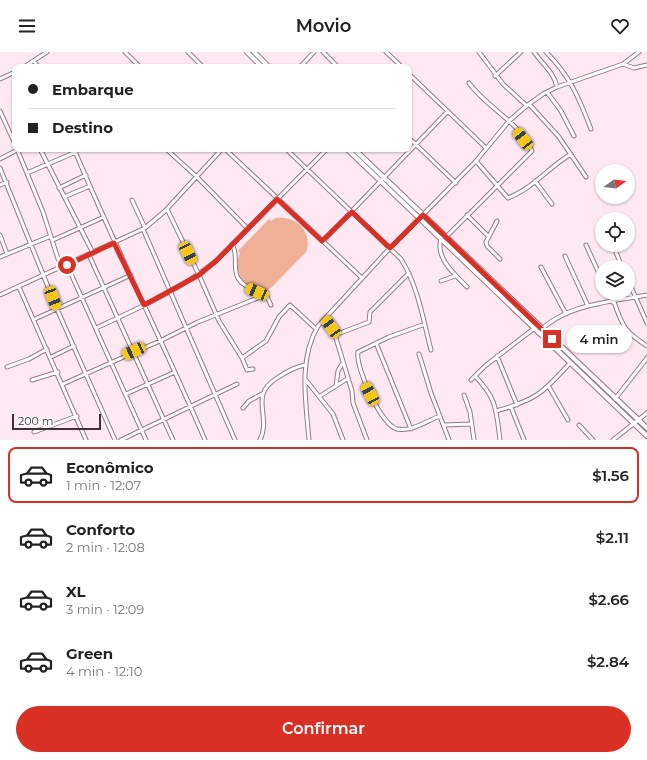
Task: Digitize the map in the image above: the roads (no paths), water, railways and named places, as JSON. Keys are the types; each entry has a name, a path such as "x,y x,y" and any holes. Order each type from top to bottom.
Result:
{"main road":[{"path":"246,52 265,64"},
{"path":"254,52 260,64"},
{"path":"350,152 383,180 422,217 441,238 538,325 647,428"},
{"path":"357,152 383,180"},
{"path":"422,217 446,236 467,260 538,333 647,436"}],"street":[{"path":"29,64 47,52"},
{"path":"125,52 137,64"},
{"path":"303,64 314,52"},
{"path":"323,52 335,64"},
{"path":"386,52 399,64"},
{"path":"479,52 495,76 511,93 528,105 559,138 586,176"},
{"path":"495,76 520,52"},
{"path":"534,52 544,67 554,76 557,86"},
{"path":"546,52 561,67 570,81 591,129"},
{"path":"309,440 305,365 310,339 325,318 390,248 456,183 509,121 528,105 557,86 623,64 639,52"},
{"path":"190,53 200,64"},
{"path":"623,64 634,68 647,65"},
{"path":"0,79 12,73"},
{"path":"412,77 486,148"},
{"path":"446,236 496,185 532,153 531,148 509,121 481,98 469,83"},
{"path":"547,92 561,111 574,136"},
{"path":"0,111 12,137"},
{"path":"412,149 448,111"},
{"path":"412,141 456,183"},
{"path":"0,159 13,152"},
{"path":"19,152 52,238 61,268"},
{"path":"41,152 80,228 173,440"},
{"path":"27,173 71,152"},
{"path":"76,152 114,243 162,340 204,440"},
{"path":"169,152 197,177 248,229"},
{"path":"0,295 44,276 144,228 167,209 220,152"},
{"path":"226,152 362,278"},
{"path":"289,152 401,259 409,273 419,300 431,350"},
{"path":"96,328 119,318 199,275 248,229 324,152"},
{"path":"322,241 409,152"},
{"path":"476,161 489,174 496,185 508,198 534,181 553,165 571,154"},
{"path":"0,168 7,182 57,309 115,440"},
{"path":"59,188 86,175"},
{"path":"534,181 552,204"},
{"path":"0,185 7,182"},
{"path":"64,197 90,186"},
{"path":"132,200 161,273 171,291 235,440"},
{"path":"167,209 216,314 242,358 247,370 253,369"},
{"path":"466,215 488,236"},
{"path":"0,257 31,244 80,228 104,217"},
{"path":"497,221 486,239 487,246 500,260"},
{"path":"0,235 7,254"},
{"path":"441,238 440,252 448,267 467,287"},
{"path":"232,244 236,252 235,264 239,280 249,288 265,295 271,305"},
{"path":"586,245 595,265"},
{"path":"565,256 588,306"},
{"path":"67,265 146,440"},
{"path":"541,266 566,314"},
{"path":"335,335 369,322 370,312 409,273"},
{"path":"34,319 131,275"},
{"path":"441,281 455,276"},
{"path":"19,286 48,349 86,440"},
{"path":"62,384 134,351 162,340 216,314 265,295"},
{"path":"538,333 566,314 588,306 647,295"},
{"path":"636,297 647,323"},
{"path":"613,302 628,333 647,346"},
{"path":"242,358 266,341 278,317 290,305 316,329"},
{"path":"325,318 335,335 342,364 352,391 353,403 367,440"},
{"path":"425,324 376,343 357,354 366,386 389,425 397,429 411,429 440,416"},
{"path":"471,380 497,356 538,325"},
{"path":"376,343 411,429"},
{"path":"51,357 74,346"},
{"path":"7,367 29,359 48,349"},
{"path":"419,354 431,393 449,440"},
{"path":"497,356 517,405"},
{"path":"615,399 647,358"},
{"path":"336,386 338,371 342,364"},
{"path":"496,411 517,405 539,395 549,387 570,364"},
{"path":"260,440 262,435 262,394 265,387 291,369 305,365"},
{"path":"32,380 58,372"},
{"path":"126,394 175,372"},
{"path":"475,376 489,390 496,411 500,440"},
{"path":"305,379 333,414 343,440"},
{"path":"320,396 347,379"},
{"path":"121,440 215,396 237,384"},
{"path":"549,387 568,420"},
{"path":"242,408 249,401 262,394"},
{"path":"464,395 470,412 474,440"},
{"path":"511,406 524,440"},
{"path":"613,440 647,413"},
{"path":"34,432 77,416"},
{"path":"444,425 472,424"},
{"path":"579,425 593,440"},
{"path":"262,435 264,440"}]}
